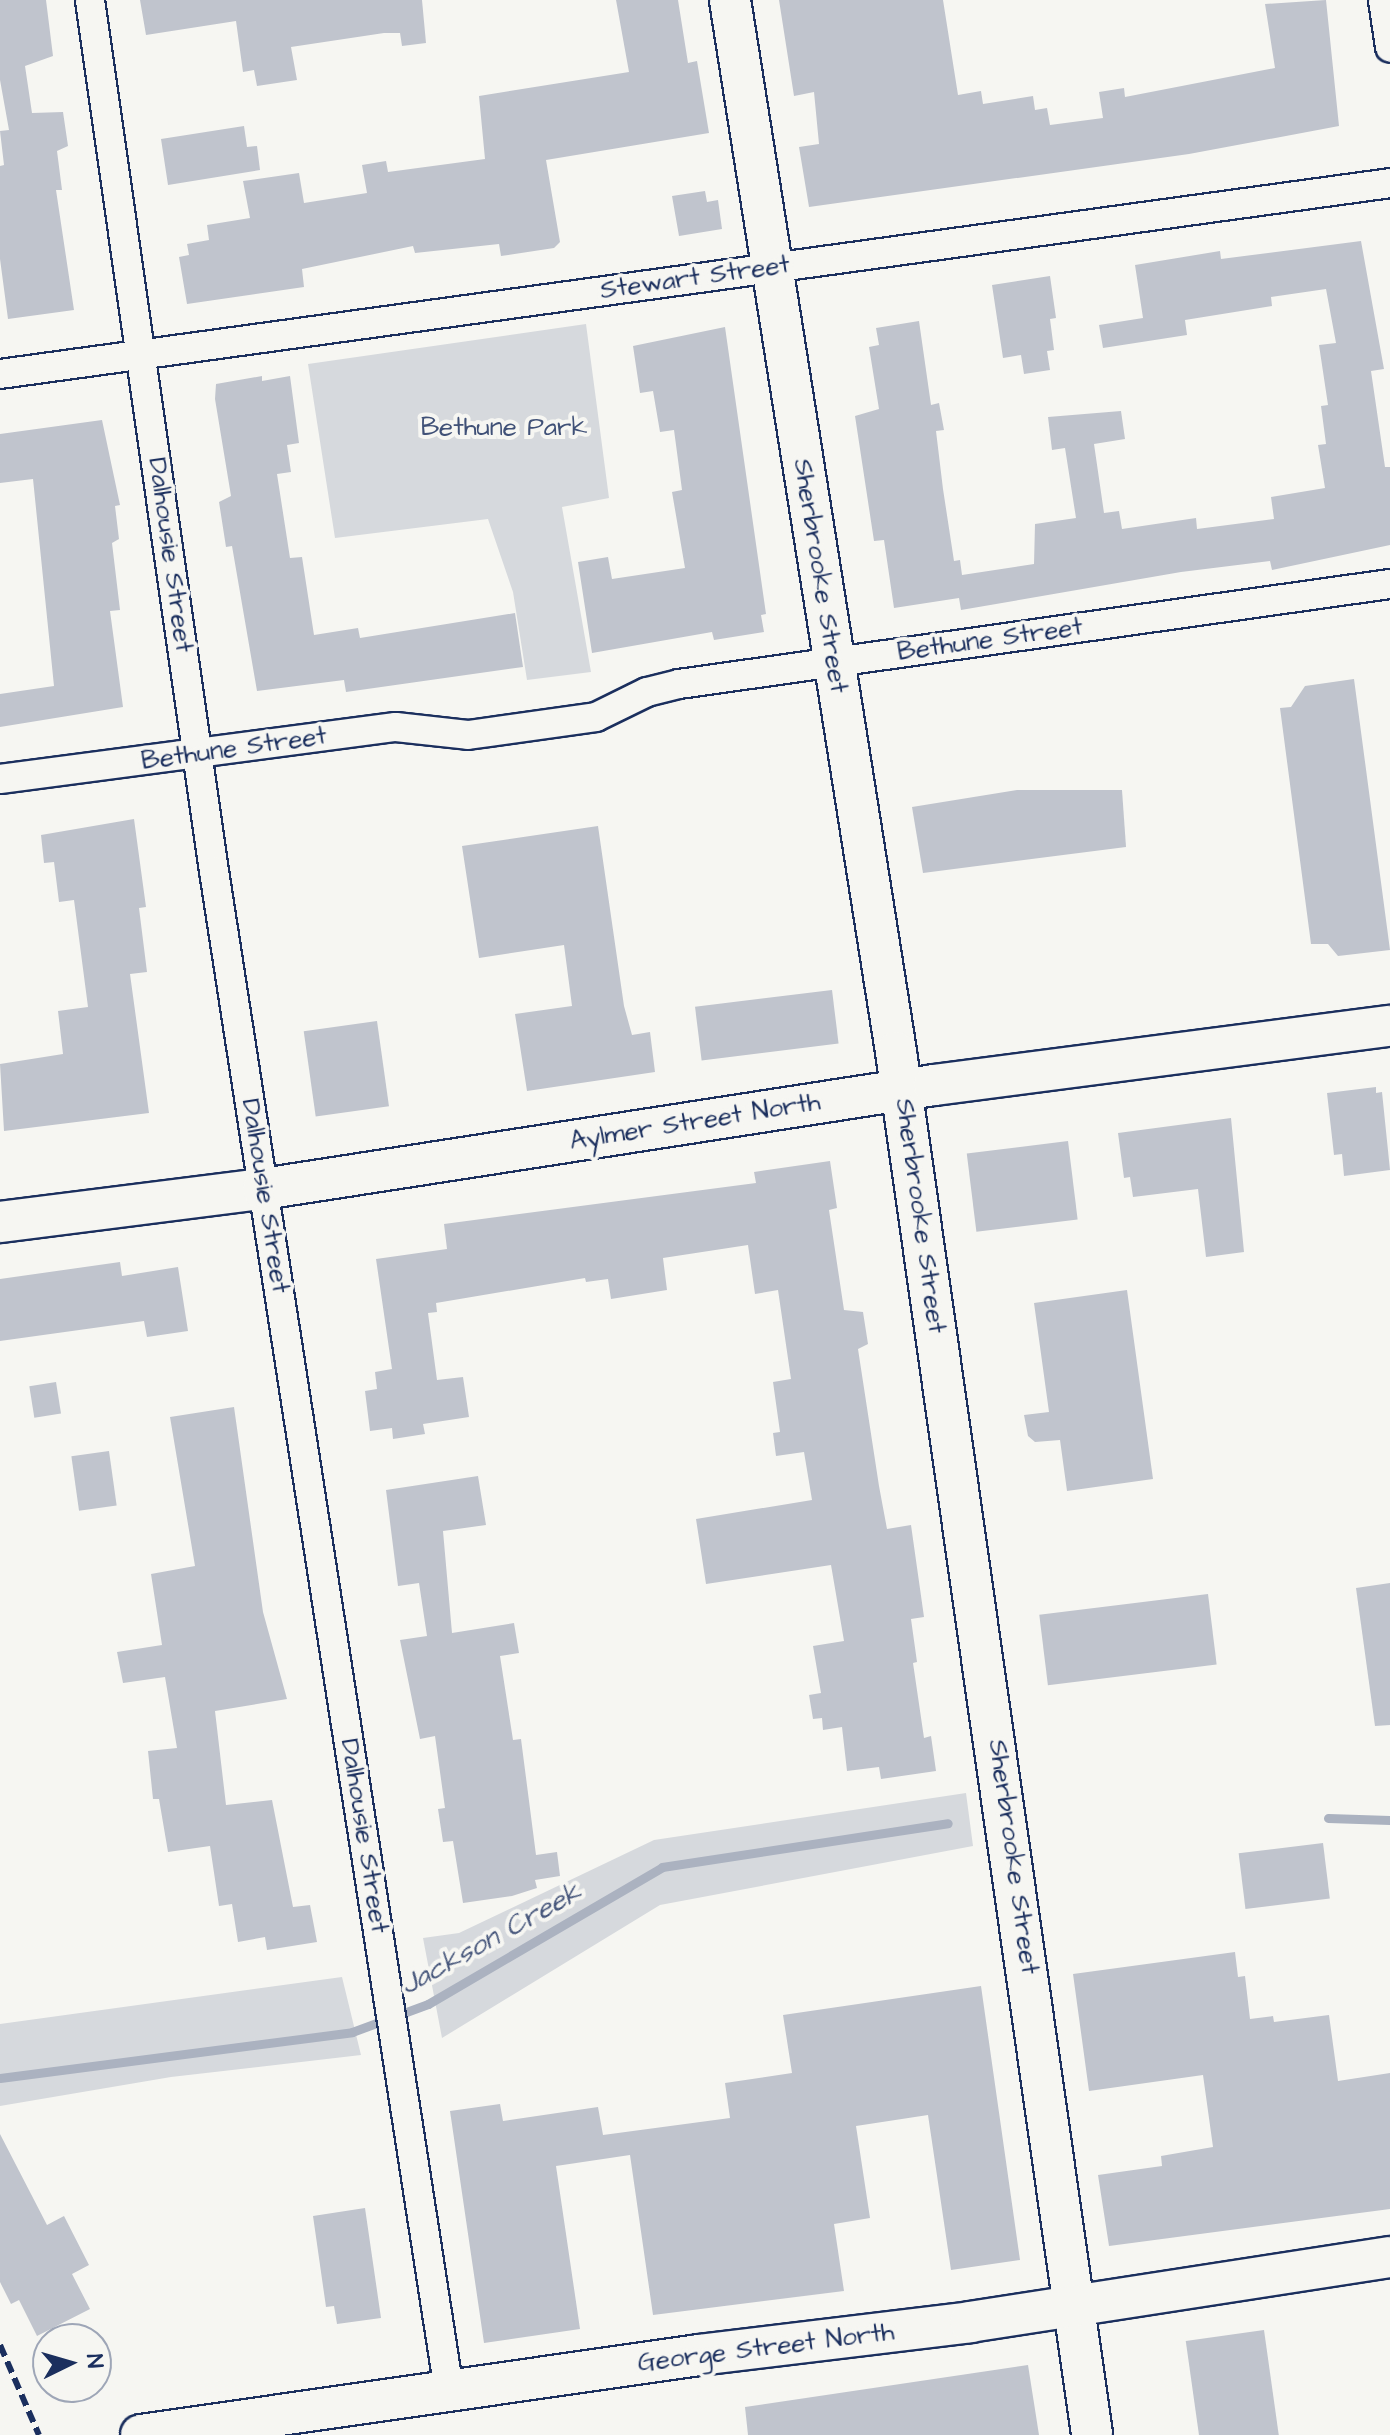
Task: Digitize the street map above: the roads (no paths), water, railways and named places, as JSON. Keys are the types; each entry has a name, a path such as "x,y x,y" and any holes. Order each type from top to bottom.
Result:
{"main road":[{"name":"Sherbrooke Street","path":"730,0 901,1090 1092,2435"},
{"name":"Aylmer Street North","path":"0,1222 263,1189 901,1090 1390,1026"},
{"name":"George Street North","path":"141,2435 970,2322 1074,2302 1390,2257"},
{"path":"970,2322 1023,2328 1052,2339 1084,2376"}],"street":[{"name":"Dalhousie Street","path":"90,0 197,755 449,2391"},
{"path":"1383,0 1390,47"},
{"name":"Stewart Street","path":"0,374 1390,183"},
{"name":"Bethune Street","path":"0,779 396,727 468,735 596,717 647,692 1390,584"}],"waterway":[{"name":"Jackson Creek","path":"1328,1818 1390,1820"},
{"name":"Jackson Creek","path":"0,2078 352,2032 428,2004 662,1867 948,1823"}],"railway":[{"path":"0,2345 39,2435"}],"park label":[{"name":"Bethune Park","path":"504,428"}]}
